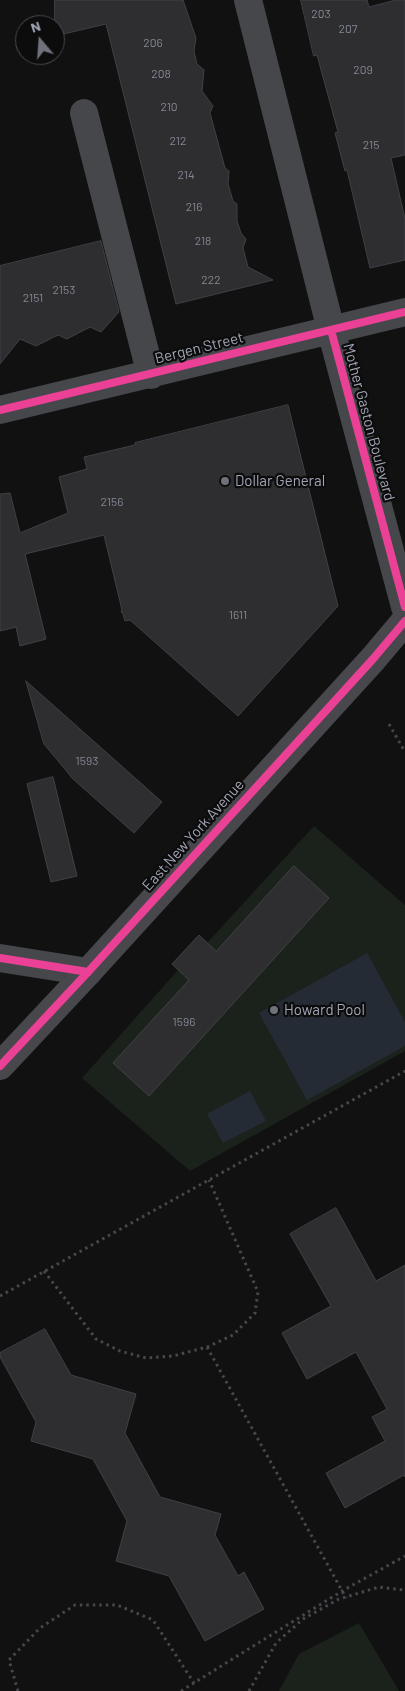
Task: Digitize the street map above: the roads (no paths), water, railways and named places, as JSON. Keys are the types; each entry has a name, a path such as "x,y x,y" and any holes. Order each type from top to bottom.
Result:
{"main road":[{"name":"East New York Avenue","path":"0,1066 373,659 405,621"}],"street":[{"name":"Mother Gaston Boulevard","path":"248,0 331,330 405,607"},
{"path":"84,113 151,374"},
{"name":"Bergen Street","path":"0,410 405,312"},
{"path":"0,958 88,972"}],"place":[{"name":"Dollar General","path":"225,481"},
{"name":"Howard Pool","path":"274,1010"}]}
